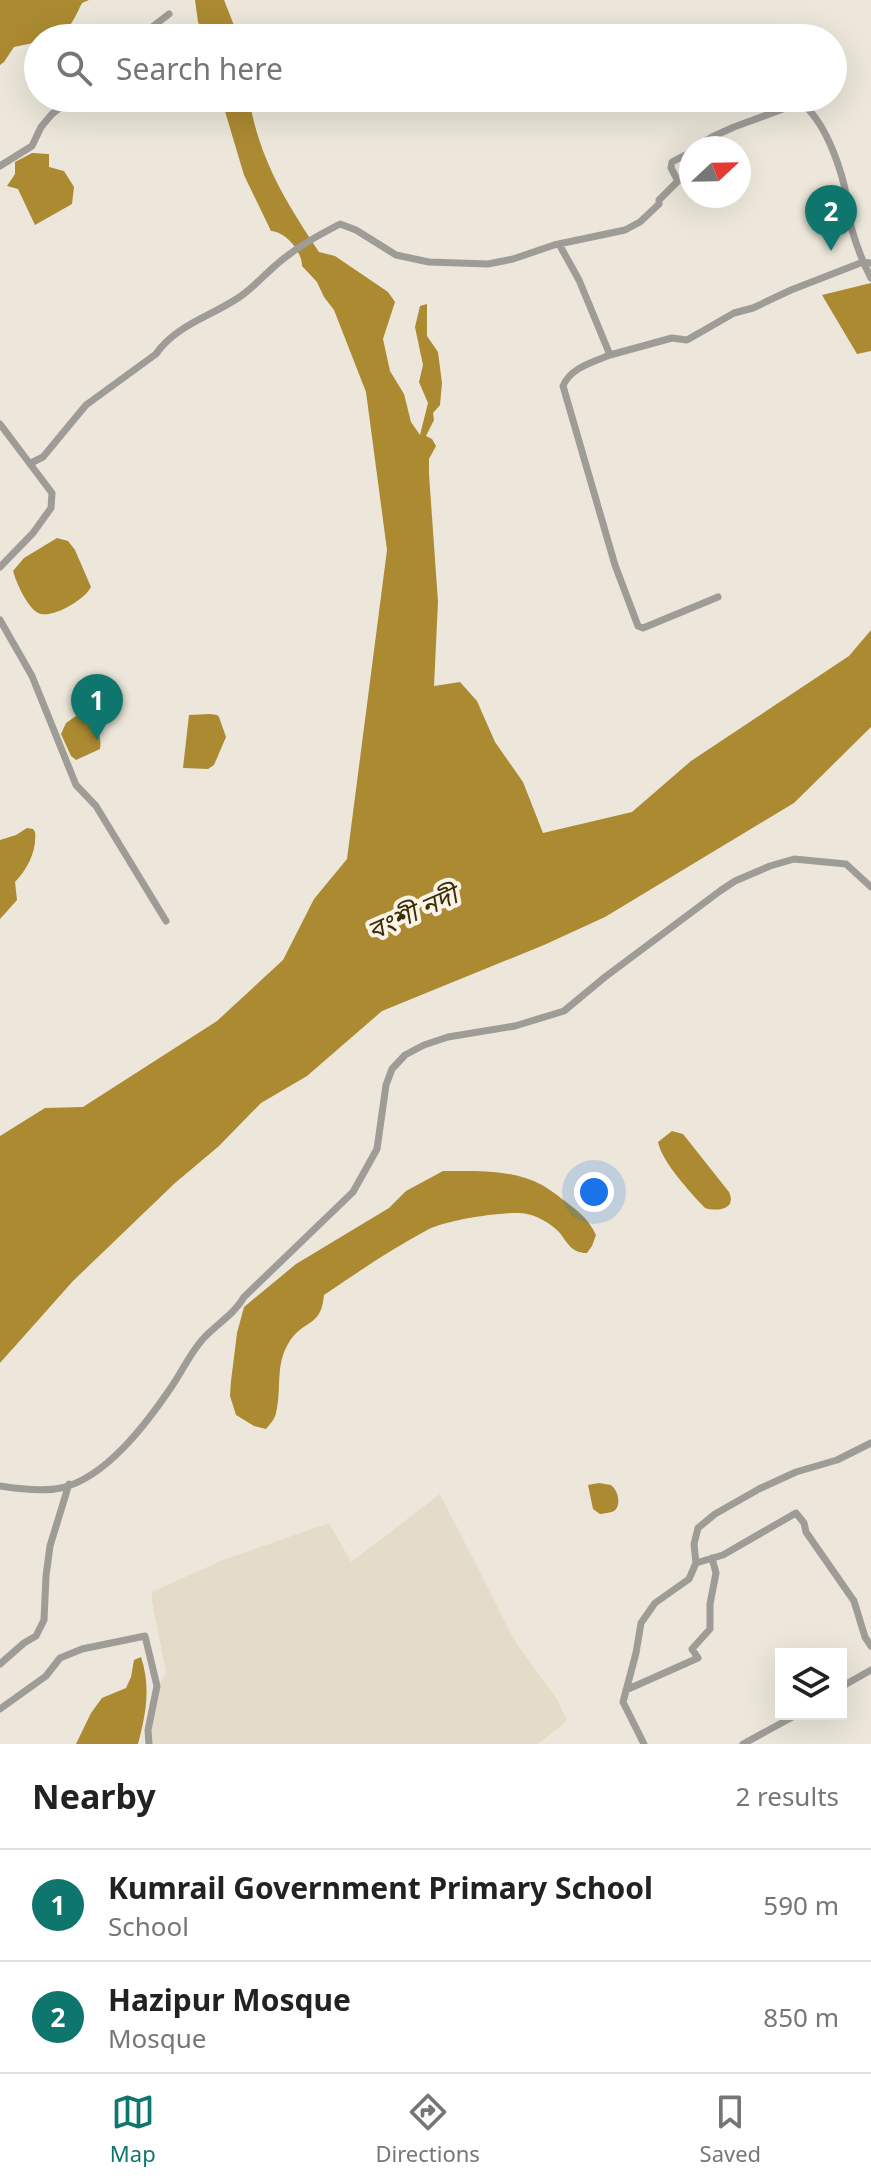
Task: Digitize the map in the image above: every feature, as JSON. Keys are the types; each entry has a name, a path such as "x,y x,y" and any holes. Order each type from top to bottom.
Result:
{"street":[{"path":"156,24 169,14"},
{"path":"0,166 32,146 41,127 54,112"},
{"path":"715,136 776,112"},
{"path":"810,112 828,138 846,195 851,227 871,278"},
{"path":"31,463 43,457 86,405 156,354 181,330 237,298 286,257 340,224 356,230 396,255 429,262 488,264 625,230 640,222 678,181 671,168 672,162 679,158"},
{"path":"559,244 579,280 610,355"},
{"path":"718,597 643,628 638,626 615,565 563,386 566,378 610,355 672,338 687,340 734,313 867,263"},
{"path":"0,424 52,493 51,508 33,533 0,567"},
{"path":"0,620 32,676 76,785 96,806 166,921"},
{"path":"0,1486 62,1488 98,1472 132,1439 202,1340 353,1192 377,1149 386,1085 392,1069 405,1055 448,1037 515,1026 564,1011 720,891 770,866 794,859 846,864 871,887"},
{"path":"644,1744 623,1702 641,1623 655,1603 689,1579 696,1563 694,1544 698,1528 715,1514 796,1472 837,1460 871,1443"},
{"path":"0,1664 36,1636 44,1620 50,1546 69,1484"},
{"path":"696,1563 723,1555 796,1513 854,1601 865,1637 871,1646"},
{"path":"626,1690 698,1658 692,1649 710,1629 710,1604 716,1573 712,1558"},
{"path":"0,1709 46,1676 60,1658 82,1649 145,1636 157,1686 148,1730 149,1744"},
{"path":"847,1684 871,1670"},
{"path":"743,1744 787,1720"}],"shaded area":[{"path":"440,1494 516,1643 557,1699 567,1721 538,1744 147,1744 152,1700 166,1672 152,1592 223,1560 329,1523 351,1562"}],"water":[{"path":"0,0 89,0 82,3 71,24 24,24 24,45 14,47 0,65"},
{"path":"195,0 224,0 233,24 199,24"},
{"name":"বংশী নদী","path":"225,112 252,112 275,179 319,252 335,256 388,292 395,302 383,339 390,371 404,394 411,422 420,435 428,403 419,382 423,365 415,327 420,306 427,304 427,336 438,352 442,383 440,405 433,413 434,420 426,436 436,446 429,459 438,602 434,686 460,682 477,701 495,742 523,782 543,833 632,812 691,761 849,656 871,630 871,727 794,803 605,917 382,1011 307,1076 261,1103 73,1281 0,1363 0,1136 45,1108 83,1107 217,1021 283,960 314,899 347,859 387,550 366,392 334,310 317,282 302,266 292,243 271,231 244,175"},
{"path":"32,153 49,154 49,167 64,171 74,187 72,204 35,225 18,189 7,186 15,174 15,162"},
{"path":"871,283 871,351 857,354 822,295"},
{"path":"57,538 68,541 75,550 91,587 69,606 54,613 41,614 28,602 13,571 24,558"},
{"path":"88,697 99,698 106,703 97,723 100,749 76,760 61,734 66,723 86,709"},
{"path":"189,715 219,717 226,737 214,765 208,769 183,768"},
{"path":"27,828 35,832 33,852 28,865 15,882 17,900 0,919 0,840"},
{"path":"672,1131 683,1134 729,1192 731,1198 728,1206 715,1210 705,1208 677,1176 658,1142"},
{"path":"443,1171 506,1174 542,1185 586,1219 596,1235 592,1246 587,1253 577,1251 540,1218 518,1213 449,1222 429,1229 324,1295 315,1319 294,1336 284,1352 276,1413 266,1429 236,1415 230,1396 231,1381 244,1307 296,1264 389,1208 406,1191"},
{"path":"588,1485 611,1485 616,1492 618,1502 614,1511 600,1514 593,1509"},
{"path":"141,1657 146,1679 146,1700 138,1744 76,1744 102,1698 126,1688 134,1660"}],"place":[{"name":"Hazipur Mosque","path":"831,251"},
{"name":"Kumrail Government Primary School","path":"97,740"}]}
